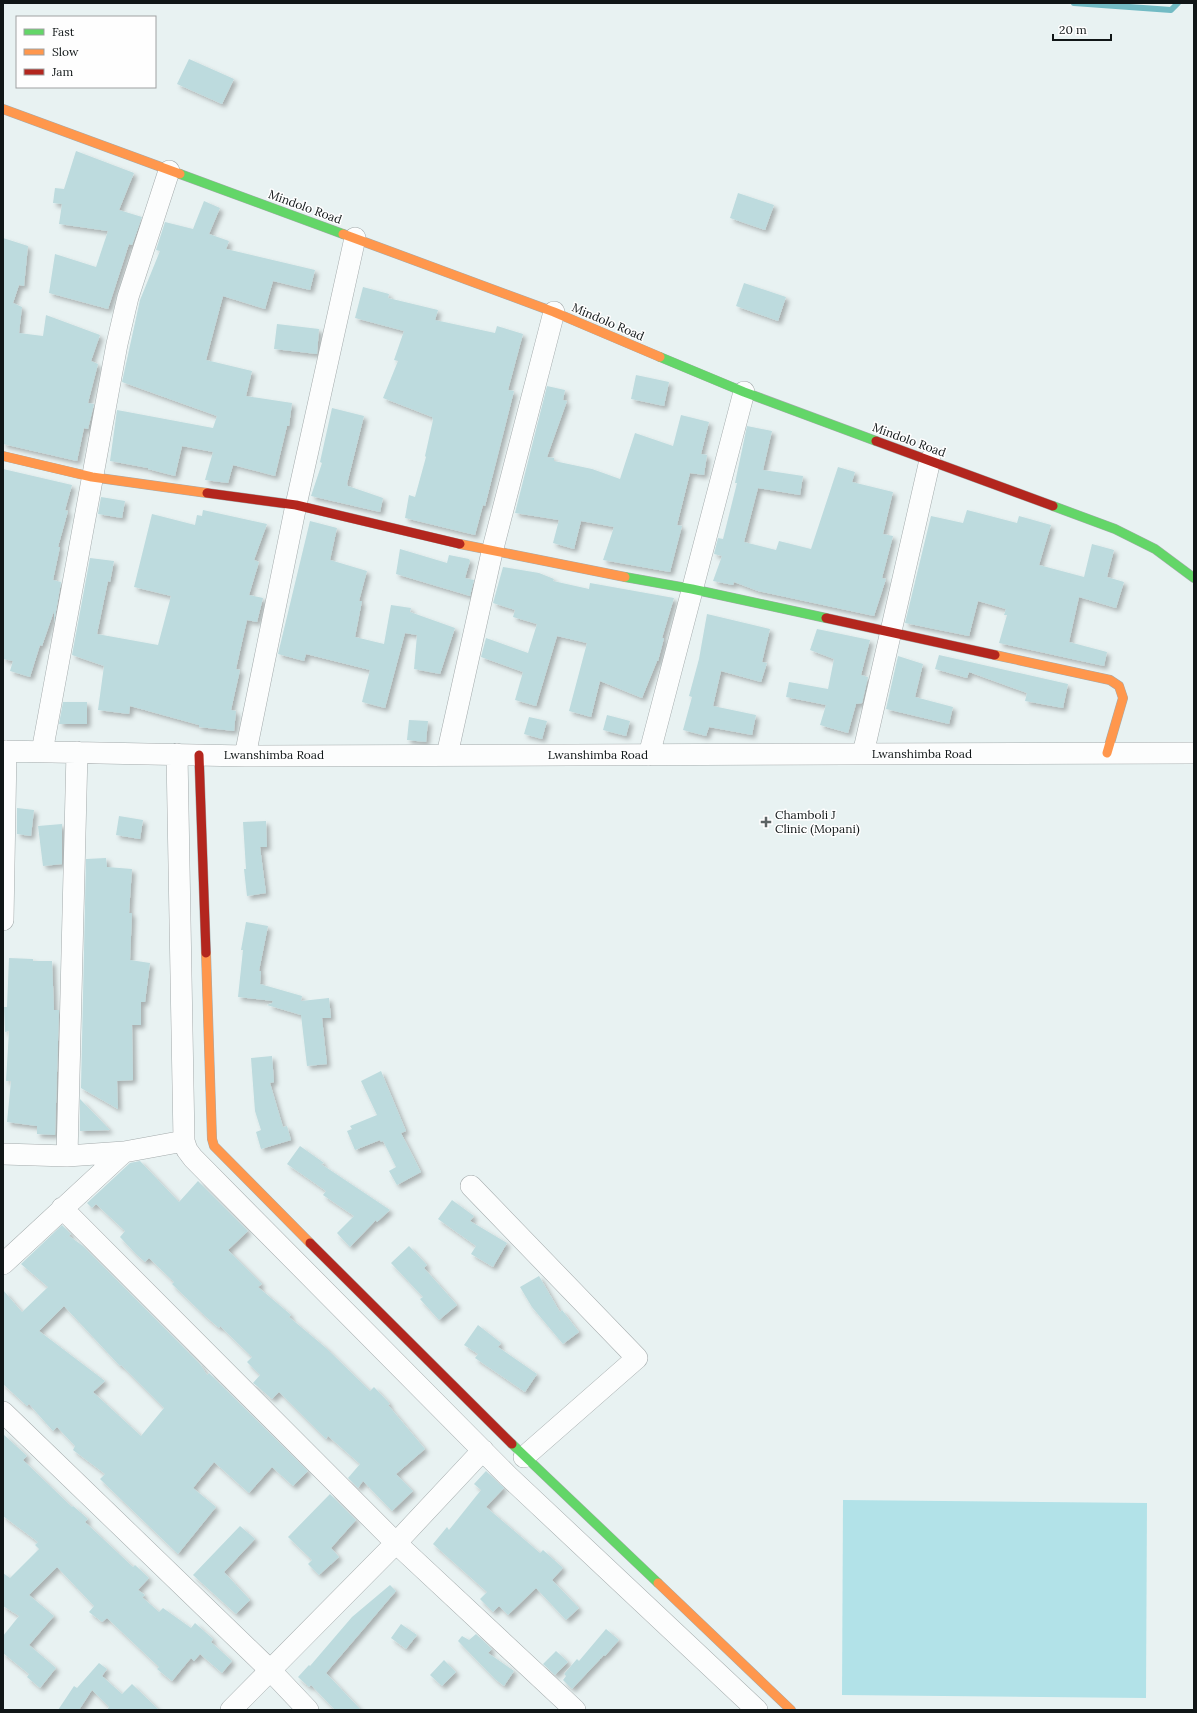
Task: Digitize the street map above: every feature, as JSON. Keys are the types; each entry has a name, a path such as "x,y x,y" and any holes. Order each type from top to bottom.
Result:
{"street":[{"name":"Mindolo Road","path":"3,109 554,312 744,392 1115,529 1155,549 1194,575"},
{"path":"42,752 117,344 128,297 168,171"},
{"path":"246,756 296,505 355,238"},
{"path":"447,755 492,552 554,312"},
{"path":"649,755 744,392"},
{"path":"3,456 92,477 296,505 492,552 692,589 1110,680 1119,686 1123,698 1107,753"},
{"path":"863,754 930,460"},
{"path":"3,920 5,751"},
{"name":"Lwanshimba Road","path":"5,751 246,756 1194,753"},
{"path":"67,1156 77,752"},
{"path":"177,754 184,1141 187,1150 193,1158 483,1450 757,1710"},
{"path":"199,755 211,1131 214,1146 524,1457 791,1710"},
{"path":"3,1154 67,1156 124,1152 184,1141"},
{"path":"3,1264 124,1152"},
{"path":"472,1186 638,1358 524,1457"},
{"path":"62,1208 396,1542 575,1710"},
{"path":"3,1412 271,1671 308,1710"},
{"path":"232,1710 396,1542 483,1450"},
{"path":"637,1597 654,1580"}],"shaded area":[{"path":"843,1500 1147,1503 1146,1698 842,1695"}],"building":[{"path":"189,59 234,79 222,104 177,84"},
{"path":"76,151 134,173 119,210 142,217 132,245 129,244 108,309 49,293 55,254 96,267 108,231 59,224 62,204 53,203 55,188 64,189"},
{"path":"738,193 774,205 765,230 730,218"},
{"path":"204,201 220,208 209,234 229,241 226,249 315,270 310,290 273,281 265,309 223,296 206,360 252,371 246,396 292,403 289,426 287,426 275,476 233,465 228,483 205,480 213,452 182,446 175,476 148,468 110,461 117,410 213,428 217,416 122,382 140,300 160,251 156,250 165,222 193,229"},
{"path":"3,238 28,246 24,286 19,285 13,303 22,307 19,333 43,336 46,315 100,335 91,361 98,364 88,403 94,404 88,429 84,428 77,461 3,444"},
{"path":"744,283 786,297 778,321 736,306"},
{"path":"363,287 389,294 388,298 438,310 435,320 495,333 497,326 523,334 508,390 514,391 485,506 483,505 475,535 405,518 409,495 415,497 426,457 433,420 432,417 383,398 398,361 394,360 404,331 355,318"},
{"path":"277,324 319,329 317,354 274,349"},
{"path":"636,375 669,382 664,406 631,399"},
{"path":"547,386 565,390 563,400 567,401 547,457 554,458 554,461 592,469 620,479 635,433 673,446 681,415 709,422 701,454 707,455 704,475 690,473 677,525 682,526 670,572 603,560 614,527 581,521 574,549 553,543 559,520 515,513"},
{"path":"332,408 364,416 347,484 348,486 383,498 380,512 311,496 322,463 320,462"},
{"path":"747,426 772,431 763,470 803,476 800,495 758,488 744,542 776,550 779,541 811,549 838,467 855,472 852,482 893,492 883,534 893,536 882,578 886,579 874,616 758,591 734,582 733,585 713,581 722,556 714,554 718,538 723,539 737,483 735,483"},
{"path":"3,469 72,485 65,510 68,511 58,547 60,547 53,580 61,582 54,623 54,611 42,646 40,645 30,677 10,671 13,661 3,659"},
{"path":"101,497 125,501 122,518 98,514"},
{"path":"203,510 267,524 254,560 259,562 249,595 263,598 257,622 247,620 236,669 240,670 231,710 236,711 234,731 199,727 199,725 130,706 129,714 98,710 104,666 72,655 90,558 114,561 110,582 108,581 97,634 158,645 171,596 134,587 152,514 195,525 197,515 202,516"},
{"path":"967,510 1017,523 1019,516 1051,525 1039,565 1084,577 1092,544 1114,550 1107,577 1124,582 1116,608 1079,597 1069,642 1107,652 1104,666 999,643 1007,615 1004,615 1006,609 978,601 969,636 905,623 931,516 963,523"},
{"path":"310,521 337,528 330,560 367,571 359,601 362,601 355,637 384,644 391,605 411,608 410,612 455,628 440,674 414,669 417,635 405,633 385,708 362,702 370,670 306,654 304,661 278,654"},
{"path":"400,549 447,563 449,555 469,559 470,561 465,578 474,580 470,596 396,574"},
{"path":"503,567 539,573 554,579 553,581 589,589 590,583 674,598 662,638 664,638 658,661 642,698 600,681 591,717 569,711 587,643 557,636 536,706 515,700 523,672 481,657 486,638 528,653 537,624 513,617 515,610 493,603"},
{"path":"707,614 770,629 762,662 767,663 761,682 721,671 713,706 756,715 752,735 709,727 706,736 683,730 692,697 689,696 699,659"},
{"path":"817,629 870,640 861,675 868,677 862,703 856,704 848,733 820,725 826,705 786,697 789,682 828,689 834,659 810,650"},
{"path":"939,655 1068,684 1063,708 1025,701 1027,693 969,672 967,678 935,669"},
{"path":"898,656 923,664 915,697 953,707 949,724 886,709"},
{"path":"63,702 87,702 87,724 59,724"},
{"path":"607,715 630,721 626,736 603,730"},
{"path":"529,717 547,721 542,739 524,734"},
{"path":"409,720 428,721 426,742 407,740"},
{"path":"17,808 34,810 31,836 17,834"},
{"path":"119,816 143,820 140,839 116,835"},
{"path":"266,821 267,847 260,847 266,893 247,896 244,869 246,869 243,822"},
{"path":"62,824 62,864 43,866 38,826"},
{"path":"106,858 107,867 132,869 129,913 132,913 130,960 150,963 145,1002 141,1002 141,1025 132,1025 133,1080 117,1081 118,1109 81,1088 86,859"},
{"path":"246,922 268,926 259,971 261,971 260,984 302,996 301,1001 329,998 331,1018 322,1018 327,1064 307,1066 301,1015 267,1005 273,1001 238,997 243,950 241,950"},
{"path":"9,958 33,959 33,961 52,961 54,1010 59,1010 55,1135 37,1134 37,1126 7,1122 11,1081 6,1081 9,1031 5,1032 4,1007 7,1007"},
{"path":"272,1056 274,1082 270,1083 283,1127 287,1126 291,1140 261,1149 256,1132 261,1130 255,1111 251,1058"},
{"path":"381,1071 406,1131 401,1133 421,1172 397,1185 389,1171 396,1167 383,1141 381,1142 380,1140 355,1150 347,1131 352,1129 350,1126 377,1115 361,1081"},
{"path":"80,1099 110,1130 80,1131"},
{"path":"300,1146 324,1163 321,1164 390,1210 377,1222 376,1220 350,1247 337,1233 354,1216 323,1195 326,1191 287,1164"},
{"path":"140,1161 179,1202 198,1181 248,1231 228,1250 262,1284 258,1287 291,1315 289,1317 326,1348 370,1391 374,1387 390,1404 388,1405 425,1449 396,1474 413,1491 392,1511 363,1481 358,1488 348,1478 360,1464 328,1436 326,1439 279,1392 272,1399 253,1383 260,1375 247,1362 252,1357 220,1326 219,1328 205,1316 172,1284 174,1282 149,1258 145,1262 136,1254 120,1237 125,1231 96,1204 92,1208 87,1203 130,1163"},
{"path":"452,1200 474,1216 470,1221 507,1243 493,1267 471,1254 476,1246 438,1219"},
{"path":"62,1225 71,1234 69,1236 83,1246 200,1364 207,1375 209,1373 308,1471 293,1486 272,1467 249,1493 214,1462 193,1488 216,1507 178,1554 100,1479 105,1474 73,1450 75,1446 57,1427 53,1431 29,1404 27,1406 3,1384 3,1290 22,1312 48,1287 21,1264","holes":["64,1306 120,1366 121,1365 164,1408 141,1436 93,1392 105,1381 39,1331"]},
{"path":"409,1246 427,1265 424,1268 457,1305 439,1320 420,1299 423,1297 391,1263"},
{"path":"539,1276 560,1312 562,1310 579,1332 563,1344 532,1307 520,1287"},
{"path":"478,1325 501,1343 498,1347 537,1374 525,1392 475,1358 478,1354 464,1345"},
{"path":"3,1434 27,1456 23,1460 72,1507 73,1506 88,1519 85,1522 133,1567 135,1565 149,1578 138,1590 145,1595 142,1597 159,1612 163,1608 191,1628 195,1623 213,1639 211,1642 232,1661 222,1673 200,1654 194,1661 191,1658 172,1681 157,1669 159,1667 107,1618 102,1622 89,1612 94,1606 57,1567 29,1595 54,1616 29,1645 56,1668 40,1688 27,1677 29,1674 3,1653 3,1636 19,1616 3,1606 3,1573 10,1578 39,1549 35,1545 38,1542 3,1516"},
{"path":"486,1471 504,1488 486,1507 540,1553 543,1550 563,1568 552,1580 579,1608 566,1620 536,1588 508,1615 499,1606 493,1612 480,1599 487,1592 433,1544 447,1527 449,1530 481,1490 474,1484"},
{"path":"330,1494 356,1520 331,1548 339,1557 319,1575 308,1564 312,1560 288,1537"},
{"path":"240,1526 255,1539 224,1572 250,1600 236,1614 193,1575"},
{"path":"390,1585 396,1591 326,1673 361,1710 335,1710 311,1685 309,1687 298,1677 309,1665 310,1666 352,1617"},
{"path":"401,1624 417,1635 406,1649 391,1638"},
{"path":"606,1629 619,1640 572,1689 563,1680 566,1676 564,1674 577,1659 579,1661"},
{"path":"476,1634 492,1649 488,1653 514,1671 504,1686 495,1679 458,1641 462,1636 469,1640"},
{"path":"556,1651 568,1662 555,1675 543,1664"},
{"path":"444,1660 456,1672 442,1686 430,1675"},
{"path":"99,1663 107,1669 102,1676 122,1694 132,1684 159,1710 107,1710 109,1707 92,1690 79,1710 58,1710 74,1686 77,1688"}],"waterway":[{"path":"1074,3 1171,10 1178,3"}],"traffic: fast":[{"path":"180,174 343,234"},
{"path":"660,357 744,392 876,441"},
{"path":"1053,506 1115,529 1155,549 1194,578"},
{"path":"625,577 692,589 826,618"},
{"path":"512,1444 658,1583"}],"traffic: slow":[{"path":"3,109 180,174"},
{"path":"343,234 554,312 660,357"},
{"path":"3,456 92,477 207,493"},
{"path":"460,544 625,577"},
{"path":"995,655 1110,680 1119,686 1123,698 1107,753"},
{"path":"206,953 212,1139 214,1146 310,1243"},
{"path":"658,1583 791,1710"}],"traffic: jam":[{"path":"876,441 1053,506"},
{"path":"207,493 296,505 460,544"},
{"path":"826,618 995,655"},
{"path":"199,755 206,953"},
{"path":"310,1243 512,1444"}],"place":[{"name":"Chamboli J Clinic (Mopani)","path":"766,822"}]}
